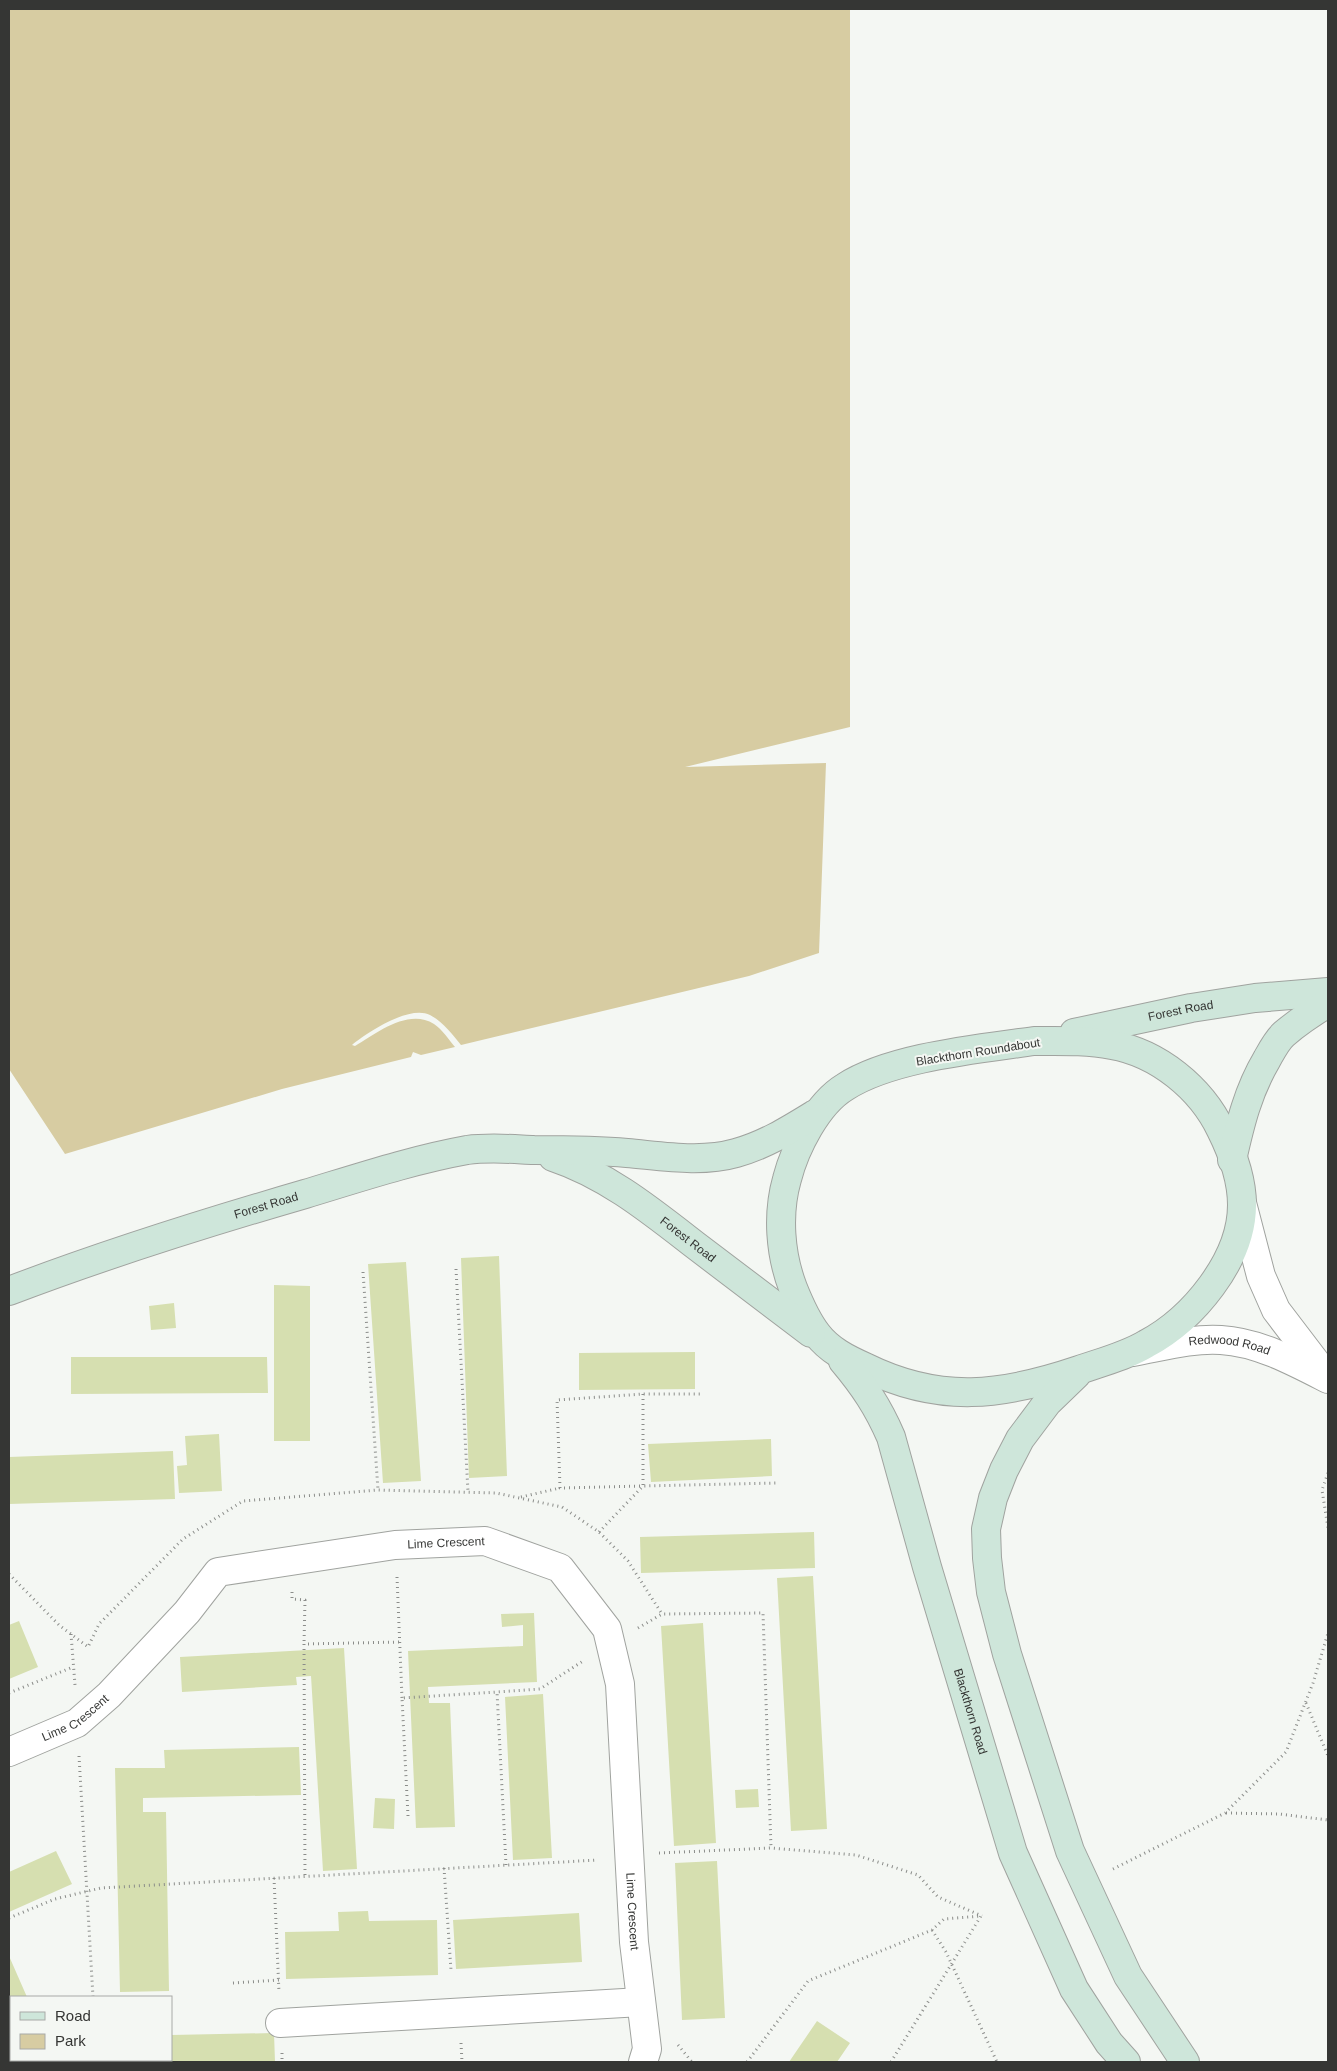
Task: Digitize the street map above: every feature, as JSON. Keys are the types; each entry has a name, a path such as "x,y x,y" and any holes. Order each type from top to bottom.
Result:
{"street":[{"name":"Forest Road","path":"1034,1041 1218,1004 1255,998 1328,992"},
{"path":"1232,1160 1246,1102 1256,1078 1270,1053 1283,1035 1328,1003"},
{"name":"Blackthorn Roundabout","path":"1034,1041 1080,1041 1115,1045 1138,1053 1168,1069 1190,1084 1212,1112 1223,1133 1239,1181 1242,1203 1240,1228 1231,1251 1203,1297 1189,1314 1167,1331 1125,1354 1024,1387 977,1392 931,1390 884,1377 834,1351 817,1334 799,1303 788,1276 782,1247 784,1189 791,1162 804,1135 820,1111 841,1088 870,1073 931,1058 1034,1041"},
{"name":"Forest Road","path":"9,1291 183,1231 388,1169 465,1151 485,1148 595,1150 680,1158 734,1154 779,1136 820,1111"},
{"name":"Forest Road","path":"531,1150 579,1166 610,1183 651,1211 834,1351"},
{"name":"Redwood Road","path":"1242,1203 1261,1276 1276,1310 1328,1379"},
{"name":"Redwood Road","path":"1125,1354 1194,1341 1221,1340 1273,1352 1328,1379"},
{"name":"Blackthorn Road","path":"834,1351 869,1393 891,1437 927,1568 1013,1854 1074,1989 1118,2056"},
{"path":"1083,1369 1047,1403 1020,1439 1004,1470 993,1498 986,1528 991,1592 1007,1654 1070,1851 1128,1976 1185,2062"},
{"name":"Lime Crescent","path":"9,1752 77,1723 109,1695 188,1612 218,1572 395,1545 486,1541 560,1568 607,1628 620,1684 634,1942 647,2049 643,2062"},
{"path":"280,2022 641,2002"}],"path":[{"path":"456,1269 468,1492"},
{"path":"363,1272 378,1490"},
{"path":"560,1488 557,1400 643,1394 701,1394"},
{"path":"600,1532 643,1486 643,1394"},
{"path":"1328,1473 1322,1490 1328,1528"},
{"path":"519,1497 560,1488 776,1483"},
{"path":"395,1545 408,1816"},
{"path":"290,1561 292,1599 305,1600 305,1875"},
{"path":"662,1614 763,1613 771,1848"},
{"path":"1110,1870 1225,1813 1286,1752 1328,1633"},
{"path":"71,1634 93,1996"},
{"path":"304,1644 401,1642"},
{"path":"9,1693 73,1668"},
{"path":"402,1698 540,1689"},
{"path":"497,1692 506,1865"},
{"path":"1305,1702 1328,1756"},
{"path":"1225,1813 1279,1814 1328,1820"},
{"path":"9,1918 55,1899 100,1888 592,1860 672,1852 771,1848 856,1855 918,1876 938,1897 982,1916"},
{"path":"444,1868 451,1970"},
{"path":"274,1878 282,2062"},
{"path":"747,2062 808,1981 932,1930 944,1919 982,1916"},
{"path":"891,2062 982,1916"},
{"path":"932,1930 952,1965 997,2062"},
{"path":"233,1983 278,1980"}],"green space":[{"path":"9,9 850,9 850,727 685,767 826,763 819,953 749,976 461,1045 447,1028 435,1018 421,1013 411,1014 389,1021 352,1045 355,1046 393,1024 414,1019 434,1024 455,1047 421,1055 413,1052 411,1057 282,1089 65,1154 9,1069"}],"building":[{"path":"499,1256 507,1476 469,1478 461,1258"},
{"path":"406,1262 421,1481 383,1483 368,1264"},
{"path":"274,1285 310,1286 310,1441 274,1441"},
{"path":"174,1303 176,1328 151,1330 149,1306"},
{"path":"695,1352 695,1389 579,1390 579,1353"},
{"path":"71,1357 267,1357 268,1393 71,1394"},
{"path":"219,1434 222,1491 179,1493 177,1466 187,1465 185,1436"},
{"path":"771,1439 772,1476 651,1482 648,1444"},
{"path":"173,1451 175,1499 9,1504 9,1457"},
{"path":"814,1532 815,1568 641,1573 640,1537"},
{"path":"813,1576 827,1829 791,1831 777,1578"},
{"path":"534,1613 537,1682 428,1687 429,1703 450,1703 455,1827 416,1828 408,1651 523,1646 523,1625 502,1627 501,1614"},
{"path":"19,1621 38,1667 9,1679 9,1625"},
{"path":"703,1623 716,1843 674,1846 661,1626"},
{"path":"344,1648 357,1869 323,1871 311,1676 296,1677 297,1685 182,1692 180,1657"},
{"path":"543,1694 552,1858 513,1860 505,1697"},
{"path":"299,1747 301,1795 143,1798 143,1812 166,1812 169,1991 120,1992 115,1768 165,1768 164,1750"},
{"path":"758,1789 759,1807 736,1808 735,1790"},
{"path":"375,1798 395,1799 394,1829 373,1828"},
{"path":"56,1851 72,1884 9,1912 9,1872"},
{"path":"717,1861 725,2018 682,2020 675,1863"},
{"path":"368,1911 369,1921 437,1920 438,1975 286,1979 285,1932 339,1931 338,1912"},
{"path":"579,1913 582,1962 456,1969 453,1920"},
{"path":"9,1956 27,1996 10,1996 9,2005"},
{"path":"817,2021 850,2043 837,2062 789,2062"},
{"path":"274,2033 275,2062 129,2062 172,2061 172,2035"},
{"path":"9,2059 10,2061 78,2062 9,2062"}]}
